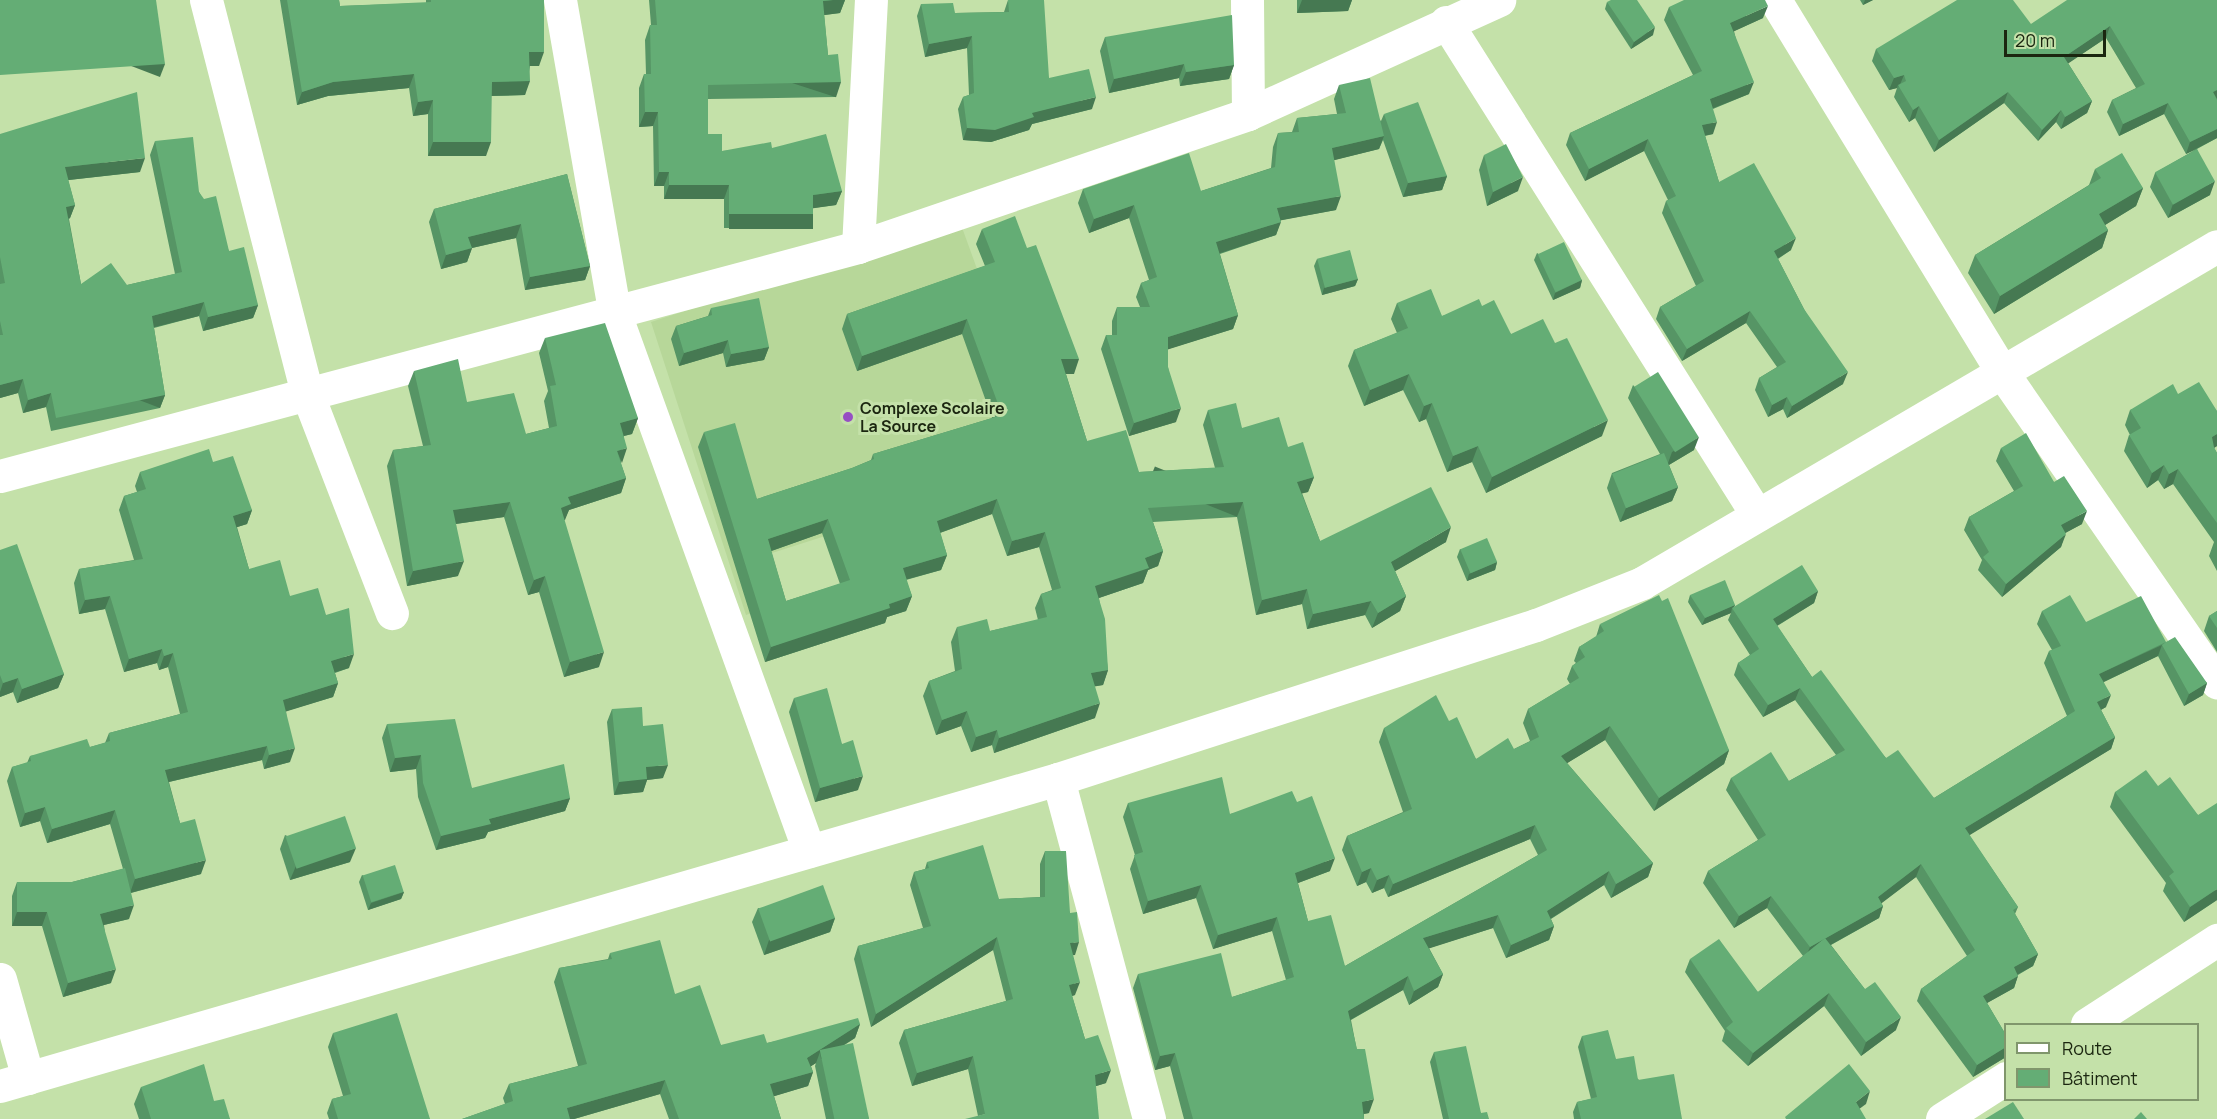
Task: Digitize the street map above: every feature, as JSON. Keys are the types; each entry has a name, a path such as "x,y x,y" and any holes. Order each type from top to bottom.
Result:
{"street":[{"path":"206,0 307,393 392,614"},
{"path":"560,0 614,311 809,851"},
{"path":"858,247 870,0"},
{"path":"1247,0 1248,114"},
{"path":"0,476 858,247 1248,114 1446,22 1499,0"},
{"path":"1774,0 2004,375 2217,683"},
{"path":"1446,22 1757,514"},
{"path":"0,979 14,1082 1058,779 1536,625 1642,583 1757,514 2004,375 2217,246"},
{"path":"1058,779 1149,1119"},
{"path":"2089,1023 2217,940"},
{"path":"1942,1119 2004,1079"}],"shaded area":[{"name":"Complexe Scolaire La Source","path":"960,222 1029,412 1019,474 769,554 785,602 746,615 651,322"}],"building":[{"path":"0,0 156,0 165,64 0,75"},
{"path":"287,0 339,0 340,6 431,2 431,0 544,0 544,52 529,52 530,81 492,82 491,142 433,142 433,100 418,102 414,74 333,82 302,92"},
{"path":"655,0 833,0 823,1 828,55 838,54 841,82 708,85 708,134 722,134 722,151 771,142 772,148 826,134 842,191 813,195 813,214 729,214 729,185 669,185 669,172 659,172 658,112 645,112 644,74 651,74 650,25 657,25"},
{"path":"1008,0 1044,0 1049,78 1089,69 1096,97 1032,113 1034,117 995,130 967,128 963,97 974,93 972,36 929,44 921,4 953,3 955,13 1009,12"},
{"path":"1637,0 1655,27 1634,42 1607,2"},
{"path":"1684,0 1765,0 1768,6 1730,23 1754,82 1710,99 1717,122 1702,125 1719,182 1754,163 1796,238 1774,251 1804,309 1848,372 1792,406 1787,397 1772,405 1759,378 1786,362 1750,311 1687,349 1660,307 1704,281 1666,201 1676,196 1648,139 1589,169 1570,133 1702,71 1669,7"},
{"path":"1957,0 2013,0 2031,24 2067,0 2217,0 2217,90 2213,92 2217,100 2217,129 2190,142 2168,103 2123,124 2112,100 2145,84 2110,26 2064,57 2092,101 2065,117 2061,110 2042,130 2008,92 1939,140 1919,106 1913,110 1898,85 1906,81 1904,75 1894,78 1876,49"},
{"path":"1232,15 1234,65 1186,72 1184,64 1114,79 1105,37"},
{"path":"1370,78 1384,136 1332,148 1341,196 1277,208 1281,222 1216,242 1238,315 1168,337 1168,367 1181,408 1134,423 1106,335 1117,335 1117,307 1150,307 1141,283 1157,277 1134,205 1094,219 1083,189 1189,153 1201,191 1275,167 1278,133 1299,132 1297,118 1346,113 1339,85"},
{"path":"137,92 145,158 65,167 75,205 66,207 81,284 111,263 127,285 182,272 155,141 193,137 199,192 204,199 216,196 229,251 244,247 258,305 208,317 204,302 152,316 165,395 56,418 51,393 28,400 23,379 0,385 0,335 3,335 0,321 0,284 5,283 0,257 0,134"},
{"path":"1418,102 1447,176 1408,183 1384,114"},
{"path":"1506,144 1523,177 1493,192 1484,155"},
{"path":"2197,149 2215,181 2173,205 2155,172"},
{"path":"2122,153 2143,188 2099,214 2108,230 2000,296 1975,255 2101,178 2095,169"},
{"path":"567,174 590,266 530,277 521,224 468,237 472,248 446,255 434,209"},
{"path":"1015,216 1027,248 1036,245 1079,359 1061,359 1087,441 1126,430 1139,472 1224,467 1208,410 1236,403 1242,428 1279,417 1288,447 1303,442 1314,477 1297,482 1320,541 1431,487 1451,527 1391,562 1406,596 1378,613 1371,601 1313,614 1307,589 1262,600 1243,502 1148,508 1163,551 1145,558 1149,568 1095,586 1105,619 1108,670 1091,673 1100,703 999,738 997,730 976,737 967,711 942,720 929,681 962,669 957,627 987,619 990,631 1047,617 1041,594 1061,588 1045,532 1012,541 997,499 937,521 947,555 903,568 912,596 889,604 890,608 771,647 704,432 735,423 757,499 852,468 874,459 873,454 1002,415 967,319 862,356 847,314 995,262 982,229","holes":["828,519 850,580 786,601 768,539"]},
{"path":"1564,242 1582,280 1555,292 1538,254"},
{"path":"1350,250 1358,279 1325,288 1317,259"},
{"path":"1431,289 1442,316 1479,299 1482,306 1494,300 1511,334 1543,319 1555,343 1567,338 1608,420 1492,477 1478,446 1453,456 1432,403 1424,406 1409,374 1370,390 1354,350 1408,328 1397,303"},
{"path":"759,298 769,347 731,354 728,340 684,353 676,326 712,315 711,308"},
{"path":"605,323 638,418 620,423 627,448 617,451 626,478 568,497 571,504 561,508 604,652 570,662 545,576 534,580 510,502 453,510 464,561 413,571 393,450 431,445 414,371 458,359 467,402 514,393 526,434 557,426 550,386 556,385 545,338"},
{"path":"1658,372 1699,437 1675,452 1634,387"},
{"path":"2199,382 2217,411 2217,434 2212,437 2217,453 2217,523 2178,469 2169,474 2164,465 2152,473 2129,435 2141,428 2130,410 2173,384 2178,394"},
{"path":"2026,433 2054,482 2064,476 2087,511 2061,525 2066,534 2006,584 1983,557 1989,552 1969,517 2023,486 2001,448"},
{"path":"209,449 213,462 233,456 252,510 233,516 249,569 280,560 290,596 318,588 326,615 349,608 354,654 331,661 338,683 283,700 295,748 269,755 267,746 165,770 180,823 195,819 206,860 135,879 115,810 52,829 45,807 25,813 12,767 31,761 30,756 87,739 90,747 110,741 109,733 188,712 173,653 164,656 162,649 129,659 110,596 85,600 79,569 143,559 124,496 146,489 140,472"},
{"path":"1664,453 1678,487 1626,508 1612,474"},
{"path":"1487,538 1497,562 1470,573 1460,549"},
{"path":"17,544 64,674 22,689 18,678 3,683 0,675 0,550"},
{"path":"1802,565 1818,591 1773,619 1812,677 1821,670 1886,758 1898,750 1934,798 2075,711 2049,651 2061,646 2042,611 2070,595 2086,622 2141,596 2166,642 2099,674 2111,695 2097,702 2115,737 1965,828 2018,907 2013,910 2038,954 2014,967 2018,976 1983,996 2004,1032 2004,1048 1977,1065 1921,989 1975,950 1921,864 1878,897 1883,906 1810,947 1771,896 1739,916 1708,871 1766,835 1731,778 1771,752 1789,781 1845,750 1800,688 1768,705 1738,663 1759,649 1732,608"},
{"path":"1725,580 1735,605 1705,618 1690,595"},
{"path":"1659,595 1662,601 1668,598 1729,750 1659,798 1610,726 1561,756 1653,863 1616,884 1609,871 1547,911 1554,926 1511,945 1498,915 1423,938 1443,974 1414,991 1408,976 1348,1011 1357,1049 1365,1049 1374,1099 1362,1102 1364,1119 1193,1119 1175,1053 1160,1056 1138,974 1221,953 1232,997 1294,977 1277,917 1218,935 1201,885 1148,901 1134,855 1143,852 1128,803 1222,777 1230,814 1292,791 1297,802 1312,796 1335,858 1295,873 1308,921 1331,915 1345,966 1547,850 1535,825 1393,884 1389,875 1377,880 1371,868 1362,872 1347,836 1412,809 1384,728 1436,695 1449,721 1457,717 1476,759 1508,738 1514,749 1539,737 1528,709 1579,678 1572,666 1585,657 1579,647 1604,631 1600,624"},
{"path":"2217,611 2217,628 2209,616"},
{"path":"2175,637 2207,683 2189,694 2162,645"},
{"path":"827,688 842,744 853,740 863,776 820,788 794,698"},
{"path":"642,707 643,726 663,724 668,765 646,767 647,779 619,782 612,709"},
{"path":"455,719 472,788 564,764 570,798 489,819 491,824 441,836 423,783 421,755 395,758 387,724"},
{"path":"2146,770 2158,786 2170,777 2198,815 2217,803 2217,889 2190,907 2169,876 2174,872 2115,792"},
{"path":"345,816 356,848 297,869 285,837"},
{"path":"983,845 999,899 1045,897 1045,851 1066,851 1070,913 1077,912 1079,942 1070,943 1080,982 1069,985 1085,1039 1098,1035 1111,1070 1095,1075 1099,1119 965,1119 985,1114 973,1056 917,1073 904,1030 1013,999 997,937 876,1014 858,946 931,926 914,872 929,868 927,862"},
{"path":"395,865 404,892 371,902 363,876"},
{"path":"125,868 134,905 100,914 116,969 68,983 47,912 17,912 17,882 72,882"},
{"path":"823,885 835,918 770,941 758,909"},
{"path":"1825,938 1865,989 1875,982 1901,1017 1866,1042 1829,993 1753,1053 1726,1028 1733,1022 1690,959 1719,939 1758,992"},
{"path":"660,940 675,994 700,985 721,1045 764,1034 767,1043 858,1018 860,1024 807,1058 813,1072 770,1084 781,1119 679,1119 665,1080 567,1108 570,1119 462,1119 513,1101 509,1084 587,1064 559,968 612,959 610,953"},
{"path":"397,1013 430,1119 338,1119 332,1099 351,1094 333,1033"},
{"path":"1608,1030 1616,1059 1634,1056 1638,1080 1674,1074 1682,1119 1581,1119 1577,1102 1597,1097 1582,1036"},
{"path":"853,1043 869,1119 834,1119 820,1050"},
{"path":"1466,1046 1481,1113 1487,1112 1489,1119 1449,1119 1434,1052"},
{"path":"204,1064 214,1101 224,1099 230,1119 151,1119 141,1087"},
{"path":"1849,1064 1870,1091 1856,1102 1866,1119 1786,1119 1785,1117"},
{"path":"2013,1102 2024,1119 1985,1119"},
{"path":"2141,1112 2147,1119 2134,1119"}],"place":[{"name":"Complexe Scolaire La Source","path":"848,417"}]}
